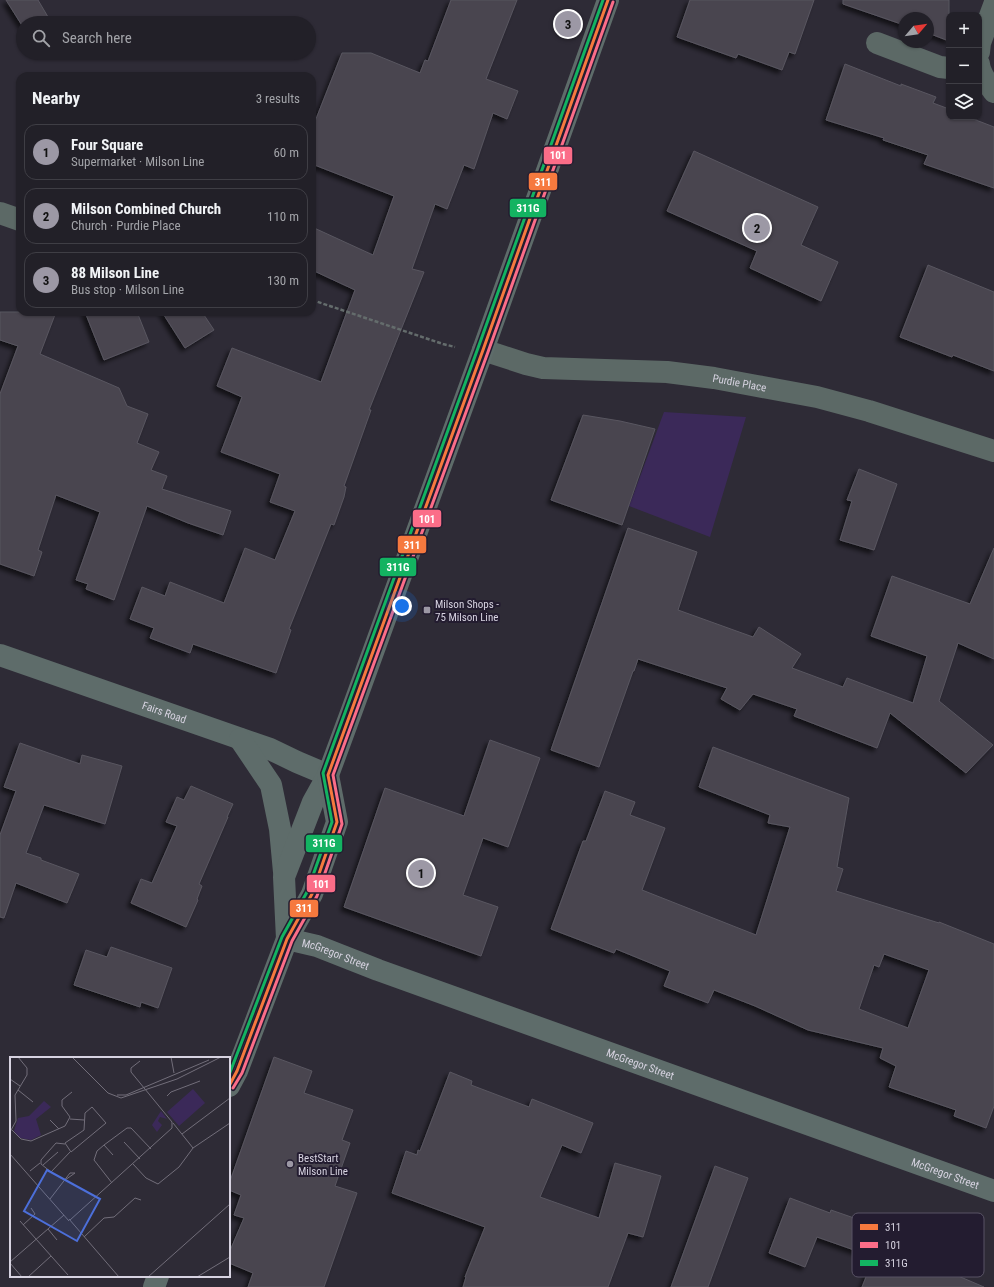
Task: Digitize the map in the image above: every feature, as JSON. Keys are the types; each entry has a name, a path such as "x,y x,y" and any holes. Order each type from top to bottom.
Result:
{"main road":[{"path":"284,877 313,802 328,775 483,350 608,0"},
{"name":"Fairs Road","path":"0,655 270,749 328,775"},
{"path":"240,739 271,785 280,829 287,939"},
{"path":"230,1084 237,1071 287,939 312,894 337,822 328,775"},
{"name":"McGregor Street","path":"287,939 317,946 378,970 994,1191"},
{"path":"154,1287 158,1277"}],"street":[{"path":"979,48 994,5"},
{"path":"877,43 946,67"},
{"path":"982,74 994,92"},
{"path":"0,213 16,219"},
{"name":"Purdie Place","path":"483,350 543,368 667,372 714,378 817,397 869,411 993,451"}],"path":[{"path":"316,301 446,346 483,350"}],"shaded area":[{"path":"664,412 746,417 710,537 629,506"}],"building":[{"path":"6,0 38,0 47,16 16,16"},
{"path":"451,0 517,0 486,79 518,91 507,119 493,113 474,169 464,165 447,209 435,204 412,269 424,272 369,410 371,410 344,486 346,487 344,497 334,525 331,524 289,629 291,630 276,673 193,644 190,653 150,638 154,628 130,619 142,587 165,596 170,582 224,603 245,548 275,560 295,511 270,502 280,474 221,452 242,397 217,386 232,348 321,382 355,290 316,272 316,229 373,255 394,196 316,166 316,119 342,53 371,53 420,73 425,60 428,61"},
{"path":"690,0 814,0 795,54 789,52 782,70 738,54 736,58 677,37"},
{"path":"843,0 949,0 949,12 946,12 946,40 934,35 934,12 898,12 898,23 843,4"},
{"path":"845,64 901,86 901,84 936,97 933,103 946,108 946,120 976,120 994,127 994,188 924,164 928,155 883,140 884,138 826,120"},
{"path":"694,151 818,207 801,245 838,262 821,301 750,268 757,251 667,211"},
{"path":"928,265 994,292 994,371 900,337"},
{"path":"0,312 16,312 16,316 54,316 40,354 119,388 127,406 148,414 137,443 159,452 151,470 167,476 162,489 231,511 223,535 188,523 147,506 114,600 86,589 88,584 76,580 100,512 56,495 38,550 42,552 34,576 0,564 0,394 18,346 0,340"},
{"path":"87,316 139,316 149,342 104,360"},
{"path":"165,316 205,316 214,330 185,348"},
{"path":"583,415 655,429 622,525 551,500"},
{"path":"859,469 897,484 874,550 840,540 852,501 847,500"},
{"path":"628,528 697,552 678,610 753,637 759,627 801,654 792,668 843,687 847,678 913,703 927,656 871,636 892,576 970,604 994,548 994,659 958,643 939,701 993,745 966,773 890,713 877,748 794,716 797,709 753,694 740,710 721,699 727,688 638,659 599,767 551,750"},
{"path":"490,740 540,758 508,847 483,838 463,895 498,907 481,956 344,907 385,788 464,816"},
{"path":"20,743 80,764 82,755 122,766 105,824 44,805 26,853 79,874 67,903 16,883 4,918 0,917 0,835 16,791 4,787"},
{"path":"713,747 849,798 837,867 843,869 836,891 939,922 994,944 994,1106 986,1128 954,1116 956,1110 889,1087 896,1066 880,1058 883,1048 808,1030 755,1006 714,990 708,1003 664,986 670,971 616,949 614,953 551,929 583,841 586,841 605,791 635,802 630,815 665,828 642,890 756,935 790,827 768,823 770,815 699,787","holes":["884,954 929,970 908,1028 859,1009 874,965 879,967"]},
{"path":"191,786 233,804 199,884 202,886 197,899 198,900 186,927 131,903 141,879 152,883 177,826 166,822 177,797 184,800"},
{"path":"111,947 172,968 158,1008 141,1002 140,1007 74,985 86,950 107,957"},
{"name":"BestStart Milson Line","path":"274,1057 312,1071 304,1093 353,1110 342,1140 350,1143 335,1186 357,1193 324,1287 248,1287 253,1273 230,1263 230,1251 244,1218 234,1215 241,1195 230,1190 230,1181"},
{"path":"450,1072 472,1081 471,1085 529,1107 532,1099 593,1123 581,1153 562,1145 540,1197 599,1218 615,1163 661,1176 643,1237 628,1233 608,1287 463,1287 465,1277 485,1227 392,1193 406,1151 417,1155 418,1150 420,1151"},
{"path":"715,1166 748,1178 708,1287 671,1287"},
{"path":"790,1198 830,1213 831,1210 852,1217 852,1249 817,1237 805,1267 769,1253"},
{"path":"866,1277 961,1277 984,1287 862,1287"}],"transit line":[{"name":"311G","path":"230,1072 282,937 307,892 332,822 323,773 603,0"},
{"name":"311","path":"230,1084 237,1071 287,939 312,894 337,822 328,775 483,350 608,0"},
{"name":"101","path":"233,1088 242,1073 292,941 317,896 342,824 333,775 488,352 613,2"}],"place":[{"name":"88 Milson Line","path":"568,24"},
{"name":"Milson Combined Church","path":"757,228"},
{"name":"Milson Shops - 75 Milson Line","path":"427,610"},
{"name":"Four Square","path":"421,873"},
{"name":"BestStart Milson Line","path":"290,1164"}]}
